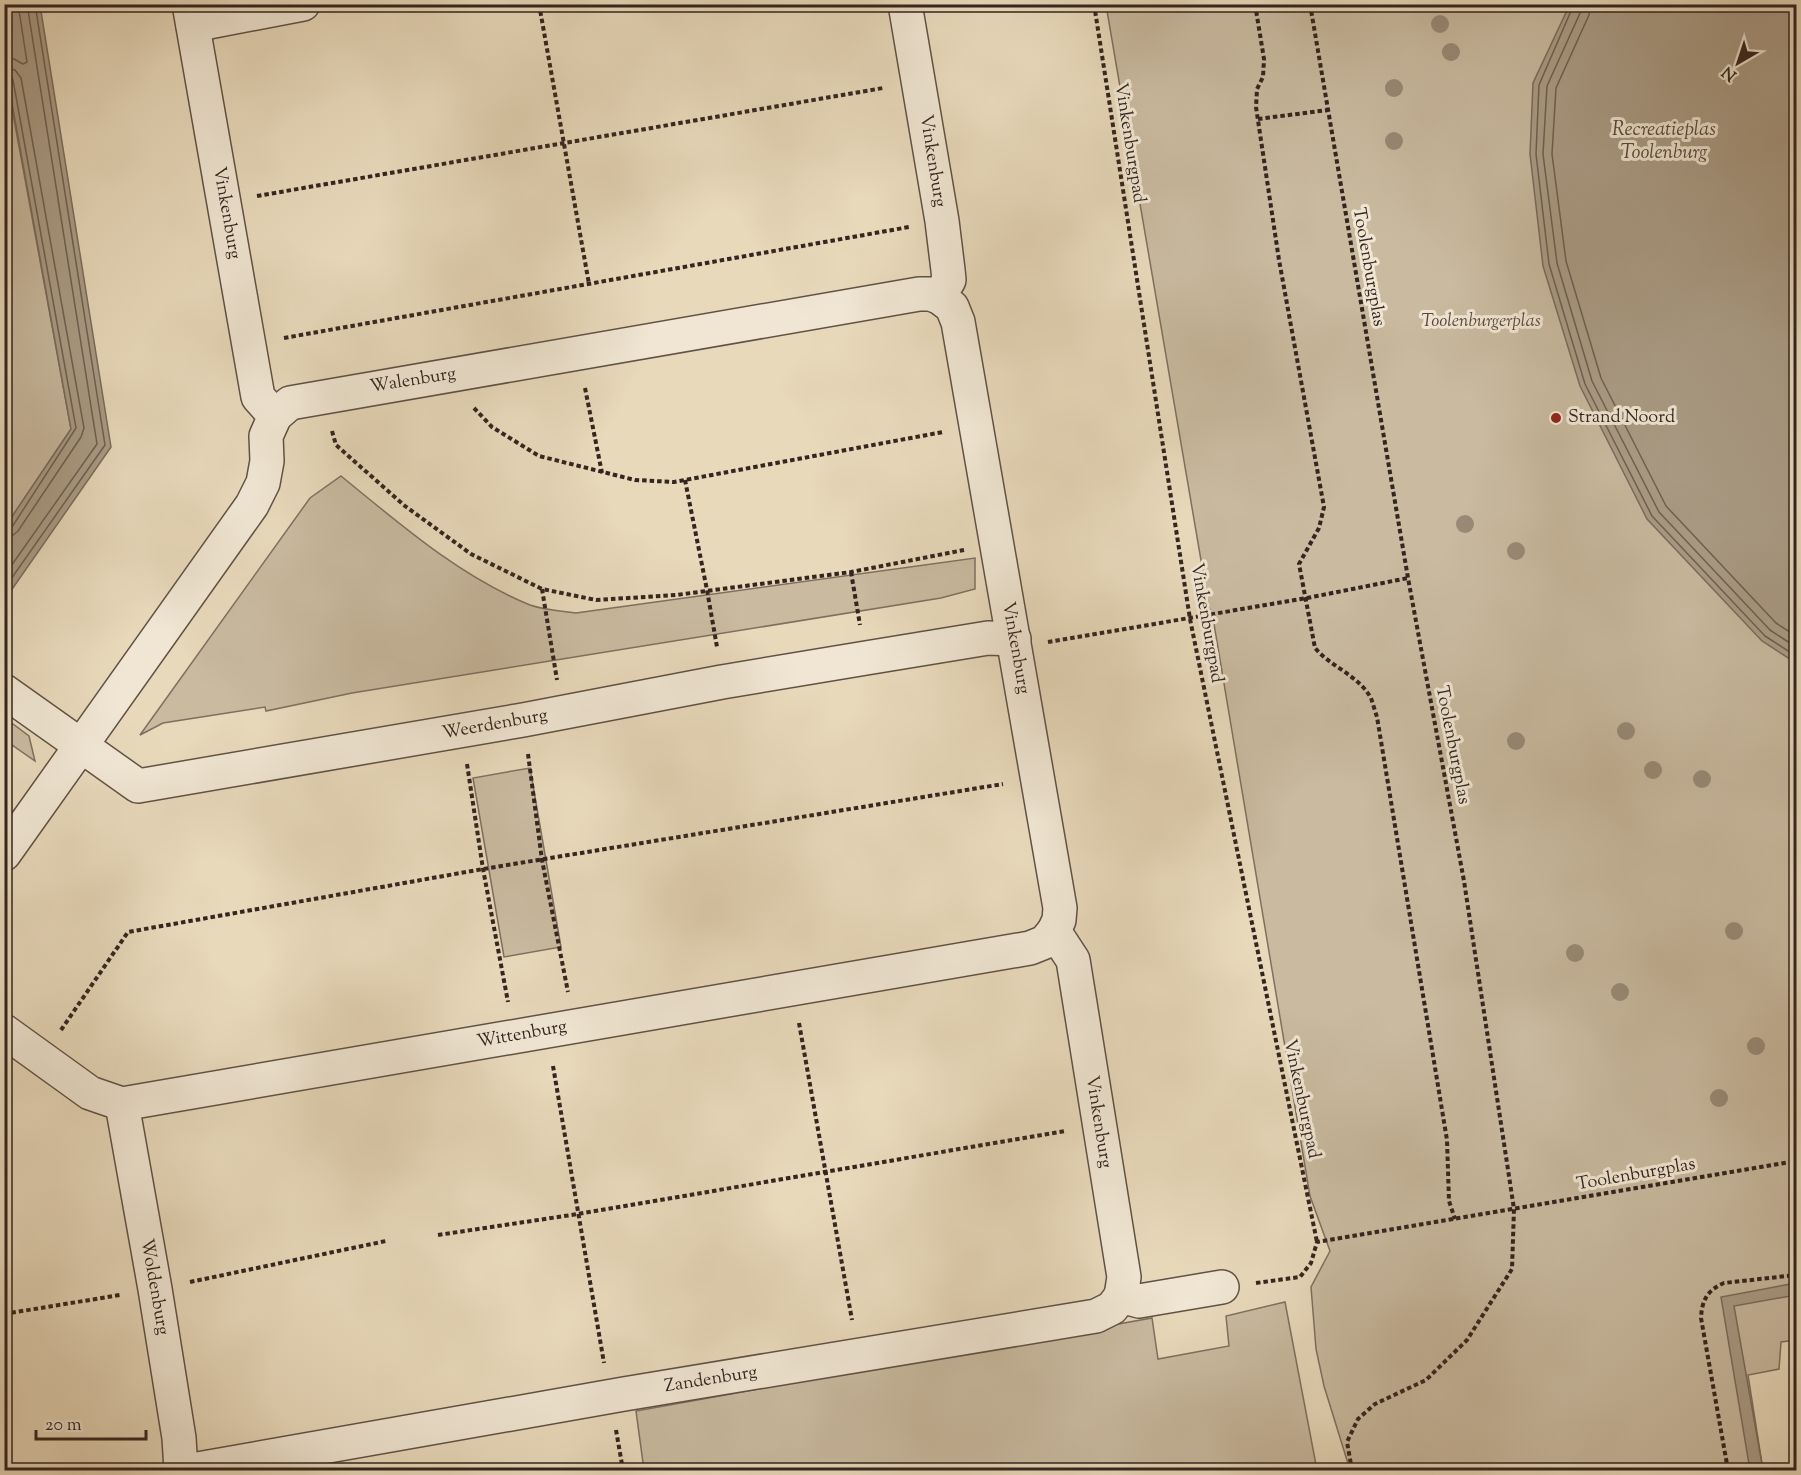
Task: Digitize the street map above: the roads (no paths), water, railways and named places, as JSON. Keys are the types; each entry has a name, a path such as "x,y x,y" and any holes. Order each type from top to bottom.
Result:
{"street":[{"path":"191,15 303,4"},
{"name":"Vinkenburg","path":"905,4 942,221 949,280 939,297 952,307 958,322 1060,908 1059,920 1054,931 1073,960 1124,1277 1121,1296"},
{"name":"Vinkenburg","path":"191,15 258,397 275,416"},
{"name":"Walenburg","path":"275,416 290,403 323,396 919,294 939,297"},
{"path":"4,854 252,505 263,483 267,460 266,436 275,416"},
{"name":"Weerdenburg","path":"4,691 138,786 462,731 722,682 988,638 1014,639"},
{"name":"Wittenburg","path":"4,1031 90,1093 122,1104 1030,948 1045,942 1054,931"},
{"name":"Woldenburg","path":"122,1104 155,1289 179,1438 181,1470"},
{"path":"1121,1296 1139,1301 1222,1287"},
{"name":"Zandenburg","path":"192,1470 1096,1316 1112,1308 1121,1296"}],"water":[{"path":"5,4 40,5 111,447 6,598 5,527 71,429 5,65"},
{"name":"Recreatieplas Toolenburg","path":"1570,4 1796,5 1796,663 1762,641 1647,519 1580,386 1543,266 1530,154 1533,83"},
{"path":"1796,1283 1796,1295 1734,1306 1763,1470 1750,1470 1721,1297"}],"place":[{"name":"Strand Noord","path":"1556,418"}],"park label":[{"name":"Toolenburgerplas","path":"1481,322"}]}
